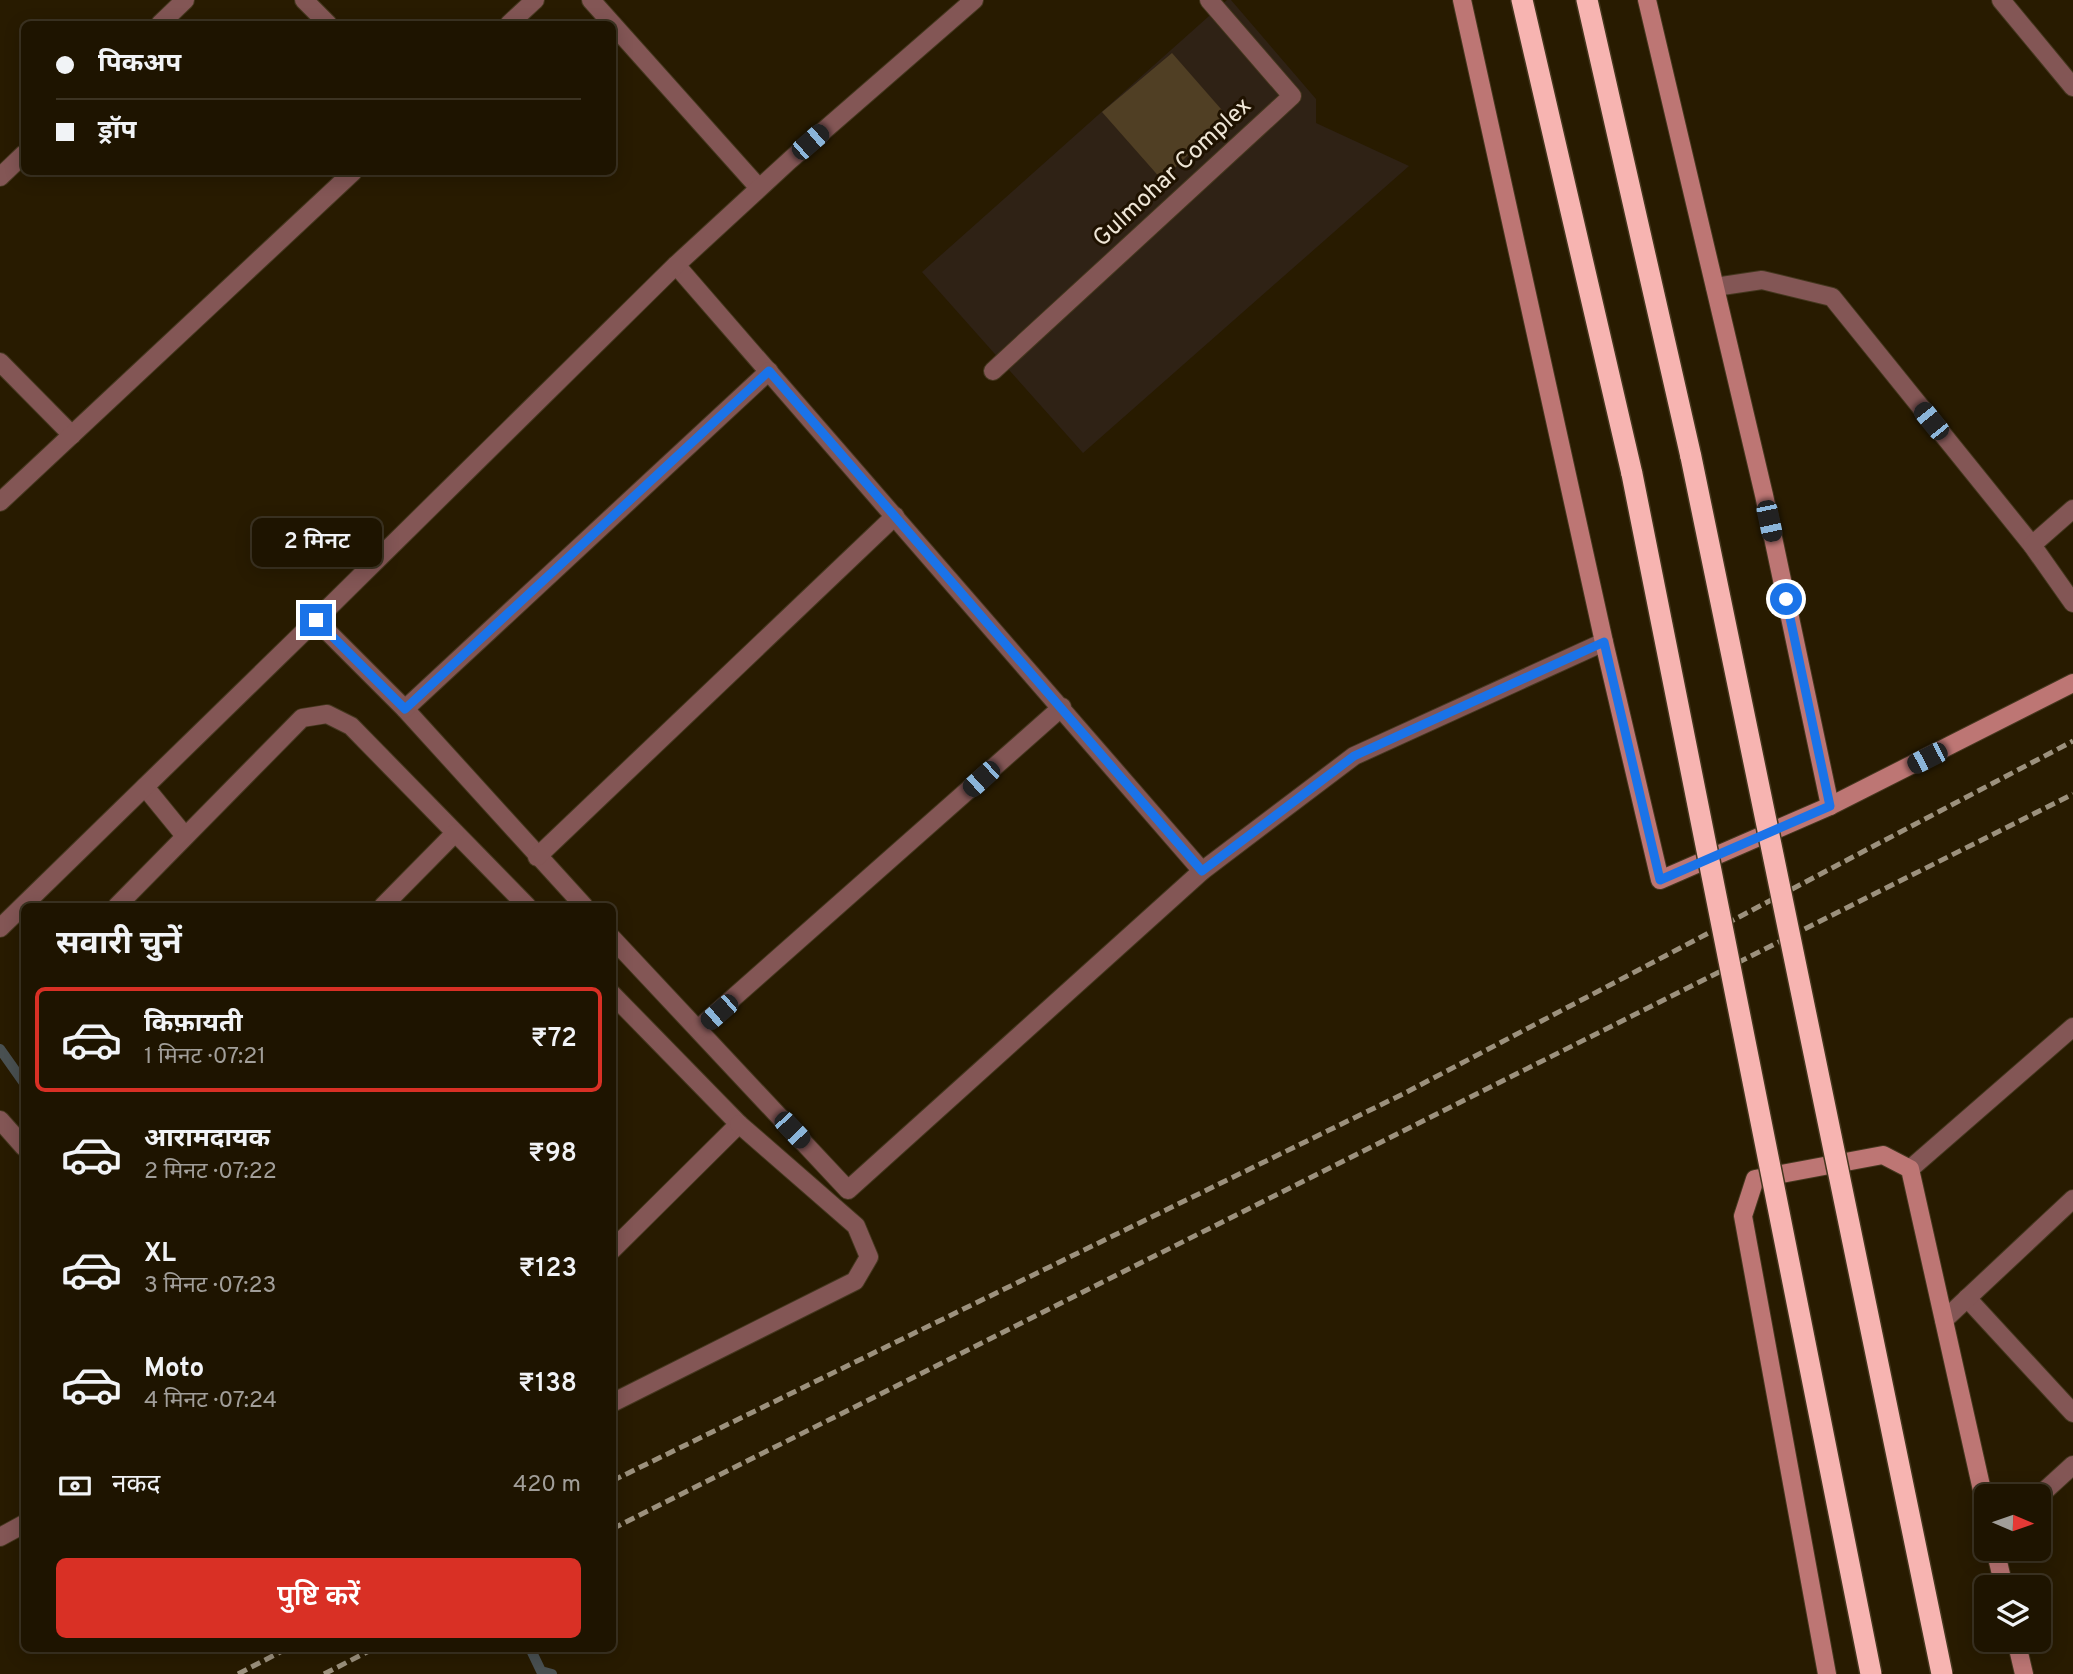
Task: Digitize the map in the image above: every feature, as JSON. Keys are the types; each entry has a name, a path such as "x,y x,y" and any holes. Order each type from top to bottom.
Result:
{"highway":[{"path":"1522,0 1632,474 1871,1674"},
{"path":"1587,0 1691,457 1942,1674"}],"street":[{"path":"163,21 185,0"},
{"path":"304,0 325,21"},
{"path":"512,21 535,0"},
{"path":"591,0 610,21"},
{"name":"Gulmohar Complex","path":"993,372 1292,96 1209,0"},
{"path":"1462,0 1604,642 1660,880 1830,806 2073,683"},
{"path":"1647,0 1763,495 1830,806"},
{"path":"2001,0 2073,87"},
{"path":"26,903 676,265 970,1"},
{"path":"616,28 759,188"},
{"path":"0,177 21,157"},
{"path":"0,502 350,175"},
{"path":"676,265 1202,871"},
{"path":"1715,287 1762,280 1832,297 2032,545 2073,603"},
{"path":"0,362 72,435"},
{"path":"405,709 769,371"},
{"path":"2032,545 2073,509"},
{"path":"537,857 895,516"},
{"path":"316,620 405,709 581,903"},
{"path":"616,941 848,1190 1202,871 1354,756 1604,642"},
{"path":"698,1030 1062,707"},
{"path":"120,903 302,718 327,714 351,726 524,903"},
{"path":"145,787 186,836"},
{"path":"386,903 455,833"},
{"path":"0,928 21,908"},
{"path":"616,998 739,1124 856,1226 869,1257 855,1281 616,1401"},
{"path":"1910,1169 2073,1027"},
{"path":"0,1120 21,1144"},
{"path":"616,1247 739,1124"},
{"path":"1827,1674 1743,1216 1755,1179 1882,1155 1910,1169"},
{"path":"1910,1169 1981,1484"},
{"path":"1944,1320 2073,1199"},
{"path":"1967,1298 2073,1413"},
{"path":"2051,1485 2073,1465"},
{"path":"0,1537 21,1526"},
{"path":"2019,1652 2024,1674"}],"shaded area":[{"path":"1227,0 1231,0 1316,99 1316,123 1409,166 1083,453 922,272"}],"building":[{"path":"1172,53 1228,117 1162,180 1102,112"}],"waterway":[{"path":"0,1049 21,1079"},
{"path":"532,1652 541,1671 552,1674"}],"railway":[{"path":"616,1479 1405,1093 2073,741"},
{"path":"616,1527 2073,794"},
{"path":"238,1674 280,1652"},
{"path":"324,1674 367,1652"}],"route":[{"path":"316,620 405,709 769,371 1202,871 1354,756 1604,642 1660,880 1830,806 1786,599"}]}
